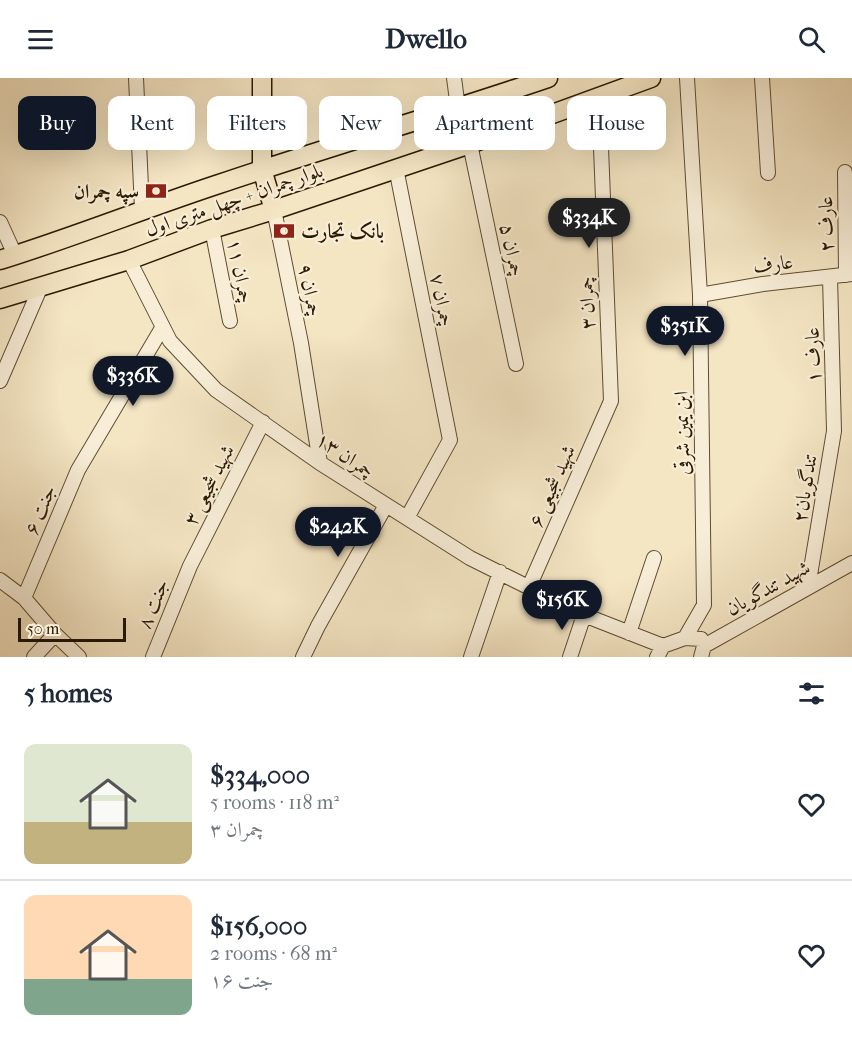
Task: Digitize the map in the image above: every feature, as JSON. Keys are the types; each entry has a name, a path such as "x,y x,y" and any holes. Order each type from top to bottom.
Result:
{"main road":[{"path":"262,78 262,169 274,210"},
{"name":"بلوار چمران + چهل متری اول","path":"494,96 548,78"},
{"name":"بلوار چمران + چهل متری اول","path":"602,96 651,78"},
{"name":"بلوار چمران + چهل متری اول","path":"8,257 262,169 414,122"},
{"name":"بلوار چمران + چهل متری اول","path":"0,299 129,260 212,229 452,150"}],"street":[{"path":"136,78 142,209"},
{"path":"454,78 456,96"},
{"name":"ابن یمین شرقی","path":"685,638 704,605 700,295 687,78"},
{"path":"762,78 768,173"},
{"name":"چمران ۵","path":"471,150 516,364"},
{"name":"چمران ۳","path":"601,150 611,401"},
{"name":"چمران ۷","path":"396,168 450,440 407,518"},
{"name":"عارف ۲","path":"845,172 849,275"},
{"name":"چمران ۹","path":"274,210 301,343 320,463"},
{"path":"0,222 8,257"},
{"name":"چمران ۱۱","path":"212,229 230,321"},
{"name":"چمران ۱۳","path":"129,260 170,341 216,390 320,463 470,558 584,615 628,633 660,652"},
{"name":"عارف","path":"700,295 763,284 849,275"},
{"name":"عارف ۱","path":"830,277 834,431"},
{"path":"0,381 41,286"},
{"name":"جنت ۶","path":"24,598 78,470 162,328"},
{"name":"شهید شجیعی ۶","path":"529,587 611,401"},
{"name":"شهید شجیعی ۳","path":"190,566 263,422"},
{"name":"تندگویان۲","path":"808,588 834,431"},
{"path":"303,657 386,506"},
{"path":"628,633 654,558"},
{"name":"شهید تندگویان","path":"702,652 852,563"},
{"name":"جنت ۸","path":"153,657 190,566"},
{"path":"471,657 500,572"},
{"path":"0,580 24,598 55,634 79,657"},
{"path":"570,657 584,615"},
{"path":"34,657 55,634"},
{"path":"660,652 685,638 701,639 702,652"}],"place":[{"name":"سپه چمران","path":"156,191"},
{"name":"بانک تجارت","path":"284,231"}]}
